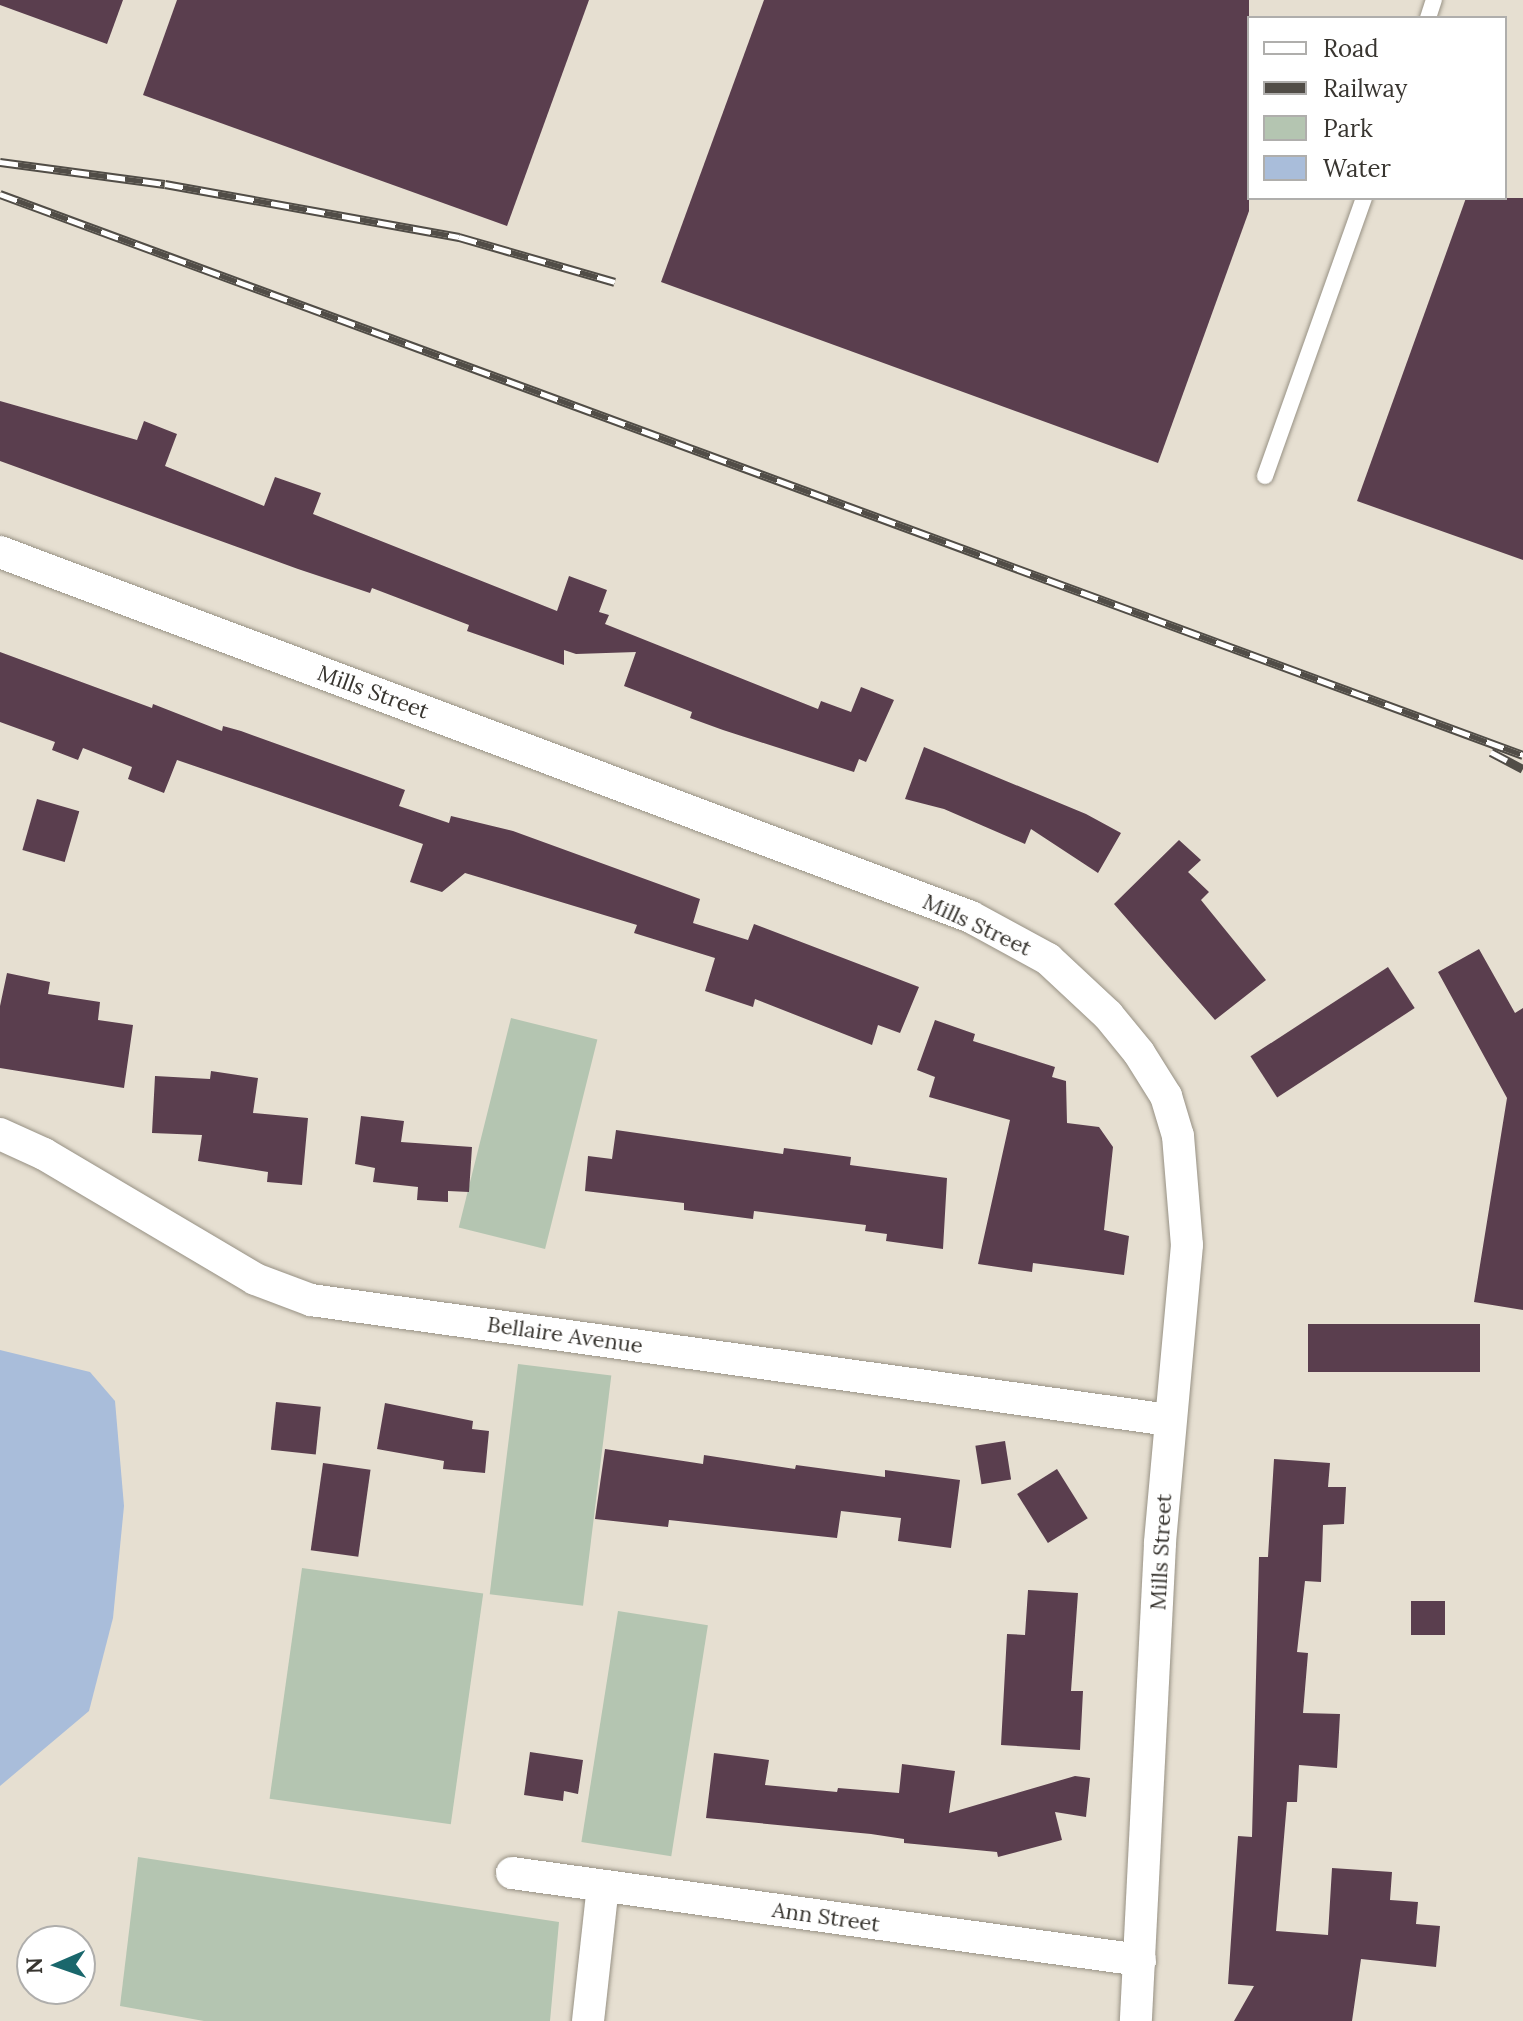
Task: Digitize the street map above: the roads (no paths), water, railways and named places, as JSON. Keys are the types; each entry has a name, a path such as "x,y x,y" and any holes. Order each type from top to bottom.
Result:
{"street":[{"name":"Mills Street","path":"0,552 971,917 1048,959 1108,1015 1139,1053 1166,1096 1178,1136 1187,1245 1169,1420 1136,2021"},
{"name":"Bellaire Avenue","path":"0,1134 44,1154 255,1279 311,1300 1169,1420"},
{"name":"Ann Street","path":"512,1873 1140,1960"},
{"path":"588,2021 603,1886"}],"lane":[{"path":"1265,476 1363,200"}],"water":[{"path":"0,1350 90,1372 115,1401 124,1506 113,1618 89,1711 0,1786"}],"railway":[{"path":"0,162 165,184 459,237 615,282"},
{"path":"0,194 1523,755"},
{"path":"1491,752 1523,769"}]}
